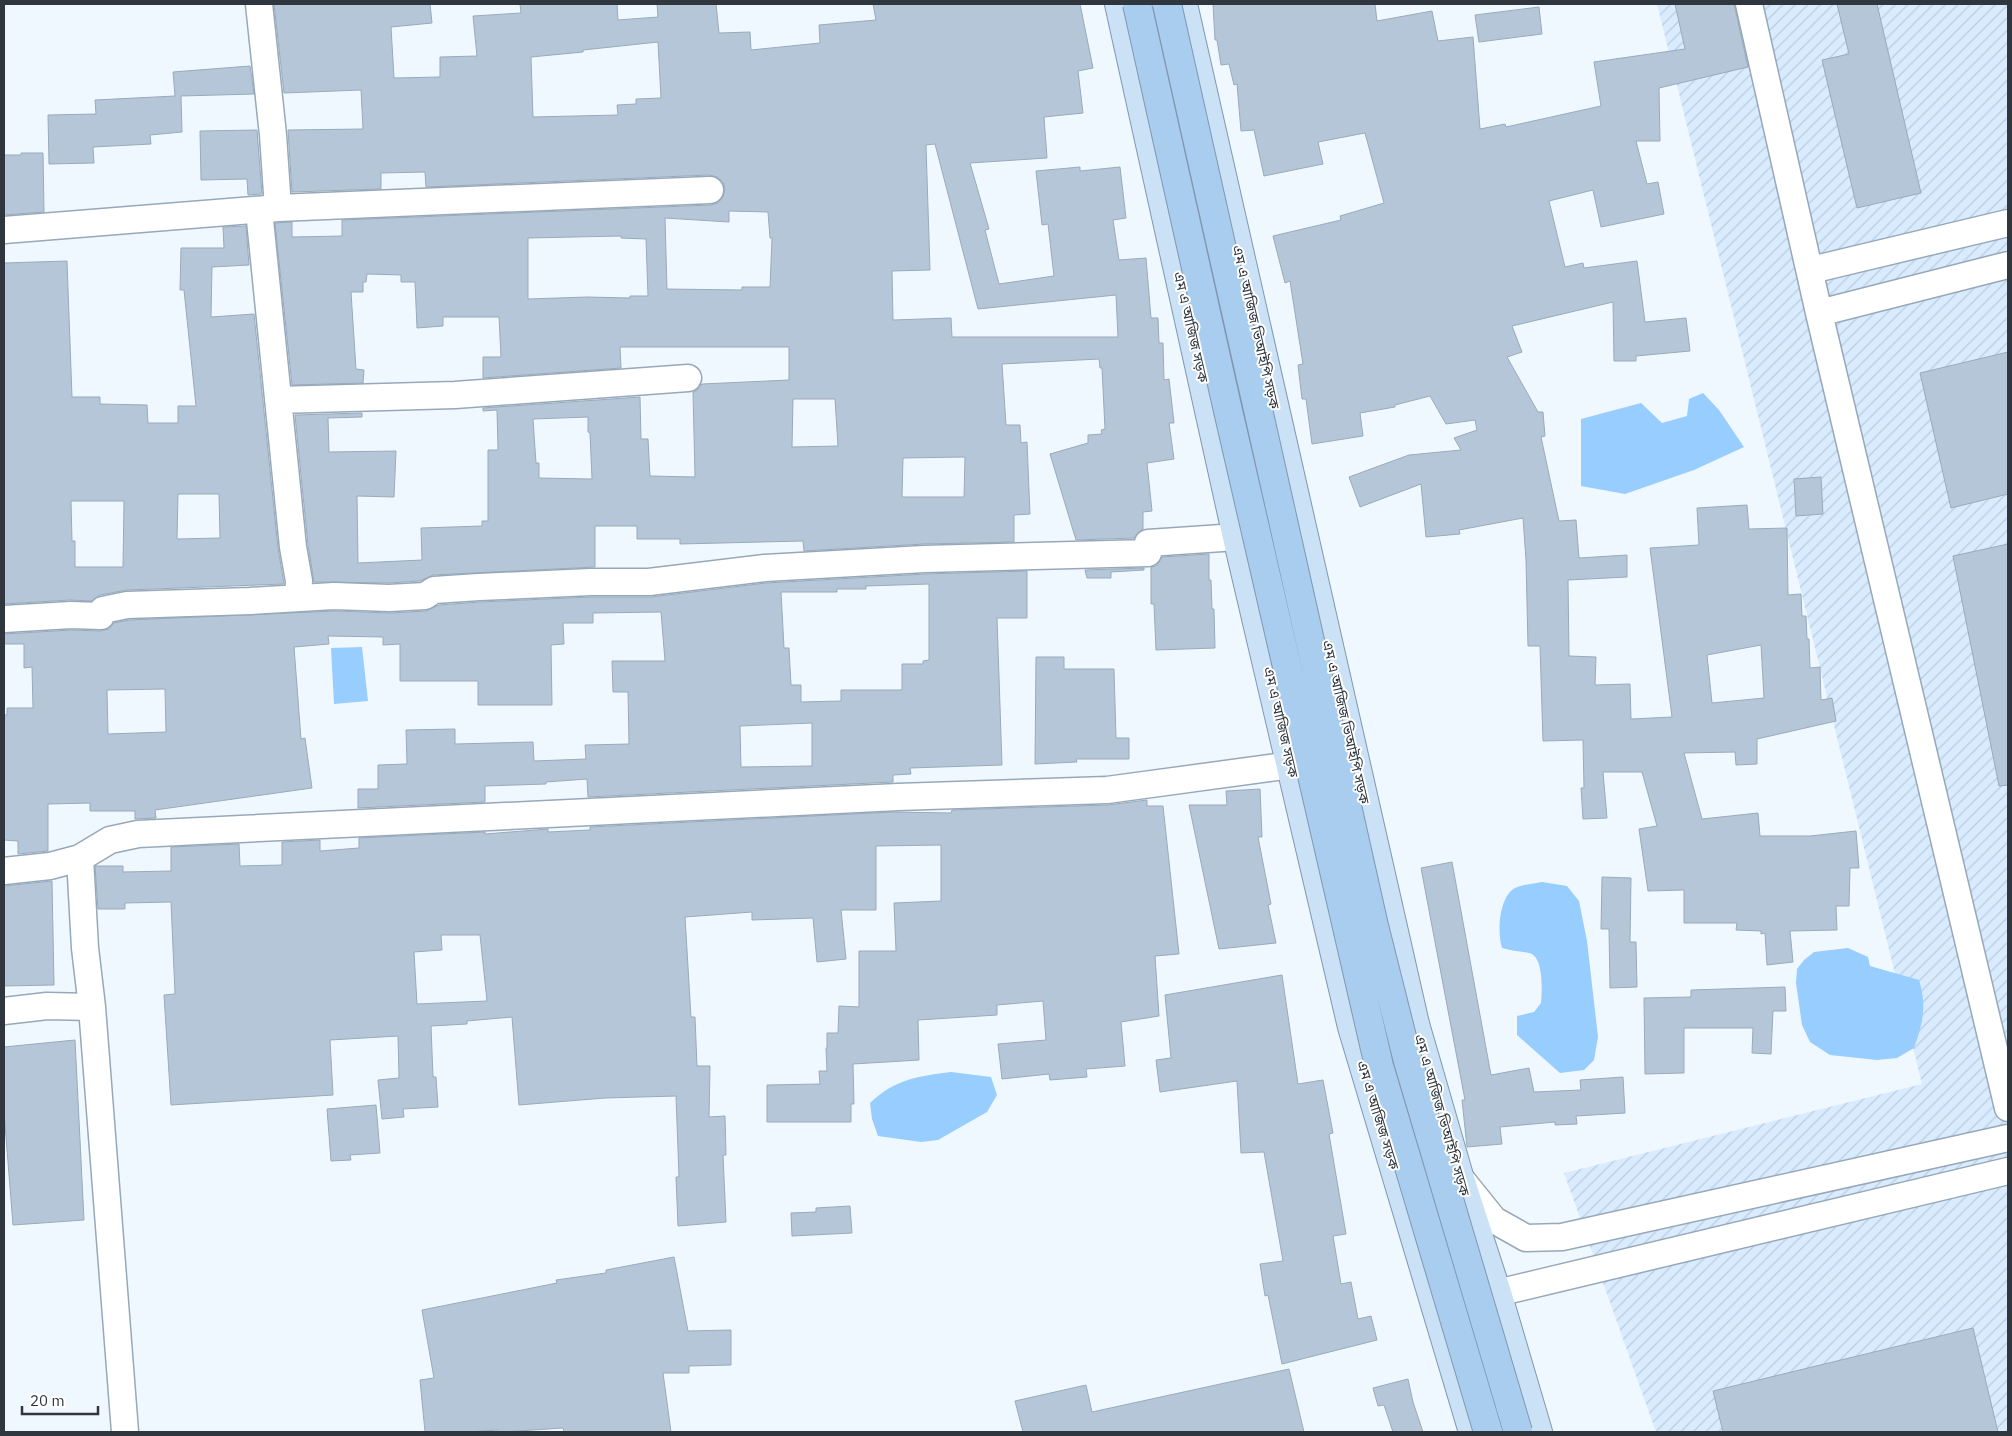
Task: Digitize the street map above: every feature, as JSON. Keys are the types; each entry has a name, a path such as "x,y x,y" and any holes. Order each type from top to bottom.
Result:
{"highway":[{"path":"1137,4 1219,374 1379,1066 1488,1432"},
{"path":"1168,4 1374,926 1408,1060 1518,1432"}],"main road":[{"name":"এম এ আজিজ সড়ক","path":"1119,4 1237,537 1352,1026 1473,1432"},
{"name":"এম এ আজিজ ভিআইপি সড়ক","path":"1183,4 1415,1024 1459,1176 1497,1293 1538,1432"}],"street":[{"path":"258,4 273,135 268,209 278,400 293,548 299,581 298,598"},
{"path":"1749,4 2008,1108"},
{"path":"4,230 268,209 710,190"},
{"path":"1811,270 2008,223"},
{"path":"1820,313 2008,265"},
{"path":"278,400 454,395 688,378"},
{"path":"4,619 71,614 101,616 103,610 127,605 334,596 389,598 425,596 434,590 591,582 649,582 764,568 904,560 1148,553 1148,543 1237,537"},
{"path":"4,871 50,866 80,858 110,840 138,834 898,797 1107,790 1292,765"},
{"path":"80,858 85,948 92,1008 125,1432"},
{"path":"4,1011 47,1006 92,1008"},
{"path":"1459,1176 1494,1220 1526,1238 1562,1237 2008,1138"},
{"path":"1436,1309 2008,1172"}],"shaded area":[{"path":"1657,4 2008,4 2008,1432 1656,1432 1564,1173 1922,1084"}],"water":[{"path":"1703,393 1719,410 1744,447 1694,470 1625,494 1581,486 1581,419 1641,403 1662,423 1687,416 1689,399"},
{"path":"362,647 368,701 334,704 331,648"},
{"path":"1542,882 1567,886 1579,901 1587,941 1598,1037 1594,1060 1584,1070 1560,1073 1517,1035 1517,1016 1534,1012 1541,1003 1540,967 1534,956 1529,953 1502,948 1500,941 1501,915 1510,892 1518,887"},
{"path":"1848,948 1868,957 1870,966 1919,980 1923,998 1920,1030 1914,1048 1897,1058 1877,1060 1830,1055 1810,1042 1802,1025 1796,983 1797,969 1814,952"},
{"path":"951,1072 991,1077 997,1095 987,1112 938,1140 921,1142 878,1136 872,1119 870,1103 879,1095 908,1080"}],"building":[{"path":"274,4 430,4 432,23 391,27 394,78 440,77 440,57 477,56 473,16 521,13 520,4 617,4 618,20 658,17 657,4 716,4 719,33 750,32 751,50 820,43 819,25 876,20 873,4 1080,4 1093,68 1078,71 1083,113 1044,117 1047,158 970,163 989,229 985,230 999,284 1054,276 1048,224 1042,225 1036,171 1080,167 1080,171 1120,167 1126,218 1113,220 1119,260 1146,258 1151,318 1158,318 1159,343 1163,343 1164,380 1169,379 1174,423 1169,423 1174,459 1147,463 1152,511 1143,512 1143,529 1134,538 1076,540 1050,454 1088,443 1088,435 1102,434 1101,430 1105,429 1102,368 1100,368 1099,359 1002,364 1006,425 1020,425 1021,443 1027,442 1030,514 1014,515 1014,542 924,544 804,551 803,541 680,544 680,539 637,539 637,526 595,526 595,567 433,575 420,581 389,583 314,582 308,545 295,415 362,413 362,417 328,418 329,452 396,451 394,497 357,496 358,563 422,560 421,528 482,526 482,521 488,521 488,450 498,450 497,410 483,411 483,408 640,397 641,439 648,439 650,476 695,477 693,392 702,384 789,380 789,347 620,347 621,368 483,378 483,357 501,357 499,317 443,317 443,326 417,328 415,282 401,282 401,275 367,274 366,282 363,282 363,292 351,292 356,369 364,370 363,383 292,385 275,223 292,222 292,237 342,236 342,220 711,205 718,203 723,197 725,189 723,182 717,177 709,175 426,187 425,172 381,173 381,189 292,192 288,130 363,129 361,90 284,93","holes":["658,42 661,98 636,99 636,104 617,105 618,115 533,117 531,57 583,52 583,50","935,144 978,309 1116,295 1118,337 952,337 951,318 893,320 892,271 930,270 926,145","729,211 768,212 770,238 772,238 770,287 742,287 742,290 667,289 665,218 729,222","621,236 621,238 646,239 648,296 630,296 630,298 528,299 528,238","793,399 835,399 838,446 792,447","588,417 592,479 539,478 539,463 536,463 533,419","965,457 964,497 902,497 903,458"]},
{"path":"1213,4 1375,4 1377,21 1432,11 1438,41 1473,37 1480,129 1505,124 1506,127 1601,106 1594,62 1685,49 1675,4 1734,4 1748,67 1659,88 1660,141 1636,141 1647,184 1658,182 1664,214 1601,227 1593,190 1549,201 1565,267 1583,263 1584,268 1637,261 1645,322 1686,318 1690,351 1636,356 1636,361 1614,361 1613,302 1512,326 1522,352 1507,357 1538,412 1543,412 1545,436 1541,437 1559,521 1576,520 1579,558 1627,555 1627,577 1568,580 1569,656 1596,657 1595,685 1630,684 1631,719 1672,717 1650,548 1699,545 1697,508 1747,505 1749,529 1787,528 1788,595 1801,594 1802,616 1806,616 1807,639 1809,639 1810,668 1820,667 1821,700 1832,698 1836,721 1757,739 1757,764 1736,765 1735,752 1684,753 1702,819 1758,813 1760,836 1810,836 1856,831 1859,868 1850,868 1849,906 1836,906 1837,930 1790,931 1793,962 1767,965 1765,933 1761,934 1761,931 1736,930 1737,923 1684,923 1684,890 1648,891 1639,829 1657,826 1642,772 1603,772 1607,818 1583,819 1581,788 1584,788 1583,740 1543,741 1540,646 1528,646 1523,518 1459,530 1460,534 1426,537 1421,484 1360,507 1349,477 1409,455 1461,450 1454,438 1477,430 1475,420 1446,424 1430,396 1395,405 1395,407 1360,413 1363,436 1312,444 1306,399 1302,399 1298,365 1303,364 1290,281 1285,283 1273,236 1341,220 1340,216 1384,203 1365,133 1318,142 1323,164 1264,176 1254,130 1241,131 1237,84 1234,85 1229,64 1221,65 1217,40 1215,40","holes":["1761,645 1764,698 1712,703 1707,655"]},
{"path":"1837,4 1877,4 1921,193 1857,208 1822,60 1849,54"},
{"path":"1539,7 1542,34 1479,42 1475,15"},
{"path":"250,66 254,94 181,96 182,132 150,135 151,144 93,147 94,163 49,164 48,115 96,114 95,100 175,96 173,72"},
{"path":"257,130 262,194 248,195 247,179 201,180 200,131"},
{"path":"21,153 43,153 44,212 4,215 4,155 21,155"},
{"path":"246,226 249,265 212,267 211,317 254,314 278,548 284,584 127,590 100,595 92,601 70,600 4,604 4,263 67,261 72,397 100,397 100,404 147,405 148,423 178,423 178,406 196,406 184,290 180,290 181,248 224,248 223,227","holes":["178,494 219,494 220,538 177,539","71,501 124,501 123,567 75,567 75,541 72,541"]},
{"path":"2008,352 2008,494 1951,508 1920,373"},
{"path":"1821,477 1823,514 1796,516 1794,479"},
{"path":"2008,544 2008,785 1999,786 1953,556"},
{"path":"1209,554 1209,580 1211,580 1212,609 1214,609 1215,648 1156,650 1154,604 1151,604 1151,567 1156,566 1162,557"},
{"path":"1144,568 1144,570 1111,572 1111,578 1087,578 1085,570"},
{"path":"1027,571 1027,618 997,618 1002,765 910,768 911,774 893,775 893,782 588,797 587,779 546,782 546,784 485,786 485,802 358,808 358,789 378,789 378,765 407,764 406,730 455,729 455,744 533,742 534,761 586,759 585,745 629,744 628,692 613,692 612,661 665,661 661,612 593,613 593,623 563,623 564,644 551,645 552,705 478,705 478,681 400,681 400,644 383,645 383,637 328,636 329,644 294,647 301,739 305,738 312,788 155,810 156,818 135,819 135,811 90,811 90,803 48,804 48,851 18,854 18,841 4,840 4,715 7,715 7,708 33,708 32,667 24,668 24,644 4,644 4,634 71,630 100,631 109,629 114,623 129,620 334,611 390,613 426,611 439,605 591,597 651,597 766,583 925,574","holes":["929,584 929,660 923,661 923,664 902,664 902,690 841,690 841,701 801,702 801,685 791,685 789,648 784,648 781,592 837,592 837,589 866,589 866,586","165,689 166,732 108,734 107,690","812,723 812,766 741,767 740,726"]},
{"path":"1036,657 1064,657 1064,669 1114,669 1116,738 1129,738 1129,759 1076,759 1077,762 1035,764"},
{"path":"1260,789 1262,837 1258,837 1271,904 1268,905 1276,943 1219,949 1189,805 1227,805 1226,791"},
{"path":"1147,800 1147,806 1163,806 1179,954 1155,956 1159,1016 1121,1022 1125,1066 1086,1069 1087,1077 1050,1080 1049,1074 1002,1079 998,1044 1046,1040 1043,1001 997,1005 997,1015 918,1020 919,1060 853,1064 854,1104 851,1104 851,1122 767,1122 767,1085 820,1084 819,1071 827,1071 827,1033 838,1033 839,1006 859,1007 859,951 896,951 894,903 941,901 941,845 876,846 876,910 841,910 846,959 817,962 813,918 752,920 752,912 685,917 691,1017 695,1017 697,1066 710,1066 709,1117 725,1116 726,1155 723,1155 726,1222 678,1226 676,1177 679,1177 676,1096 605,1098 519,1105 512,1017 467,1021 467,1024 431,1026 433,1077 436,1077 438,1107 403,1109 404,1117 382,1119 378,1080 399,1078 398,1036 330,1040 333,1095 171,1105 164,995 175,994 171,902 125,903 125,909 98,909 95,866 123,866 123,872 171,871 171,847 239,844 240,866 282,865 282,842 320,840 320,851 359,848 359,838 485,832 485,834 548,829 548,832 590,830 590,827 893,812 951,813 952,810 1108,805","holes":["441,935 480,935 487,1001 417,1004 414,952 442,950"]},
{"path":"1452,862 1491,1075 1529,1068 1534,1092 1581,1090 1580,1080 1623,1077 1625,1113 1576,1116 1577,1124 1555,1125 1555,1122 1500,1127 1502,1144 1467,1147 1462,1100 1465,1100 1421,868"},
{"path":"1602,877 1631,878 1630,942 1636,942 1637,987 1610,988 1609,929 1601,929"},
{"path":"52,881 54,985 4,986 4,886"},
{"path":"1282,975 1298,1084 1323,1080 1333,1133 1329,1134 1346,1234 1333,1236 1341,1284 1351,1282 1358,1319 1371,1316 1377,1340 1282,1364 1268,1295 1265,1296 1260,1264 1283,1261 1264,1152 1241,1153 1237,1081 1160,1092 1156,1060 1171,1058 1165,995"},
{"path":"1785,987 1786,1011 1773,1011 1771,1054 1752,1053 1753,1028 1684,1028 1684,1073 1645,1074 1644,998 1691,997 1691,990"},
{"path":"75,1040 84,1220 13,1225 4,1112 4,1047"},
{"path":"376,1105 380,1153 350,1155 351,1160 331,1161 327,1109"},
{"path":"850,1206 852,1233 792,1236 791,1213 816,1212 816,1208"},
{"path":"674,1257 688,1331 731,1330 731,1365 689,1366 689,1373 663,1373 671,1432 564,1432 563,1428 503,1432 498,1432 498,1430 425,1432 420,1380 434,1378 422,1310 557,1283 556,1280 606,1273 606,1270"},
{"path":"1973,1328 1998,1432 1723,1432 1713,1391"},
{"path":"1289,1369 1304,1432 1023,1432 1015,1401 1086,1385 1092,1412"},
{"path":"1408,1379 1423,1432 1393,1432 1384,1405 1378,1406 1373,1388"}]}
